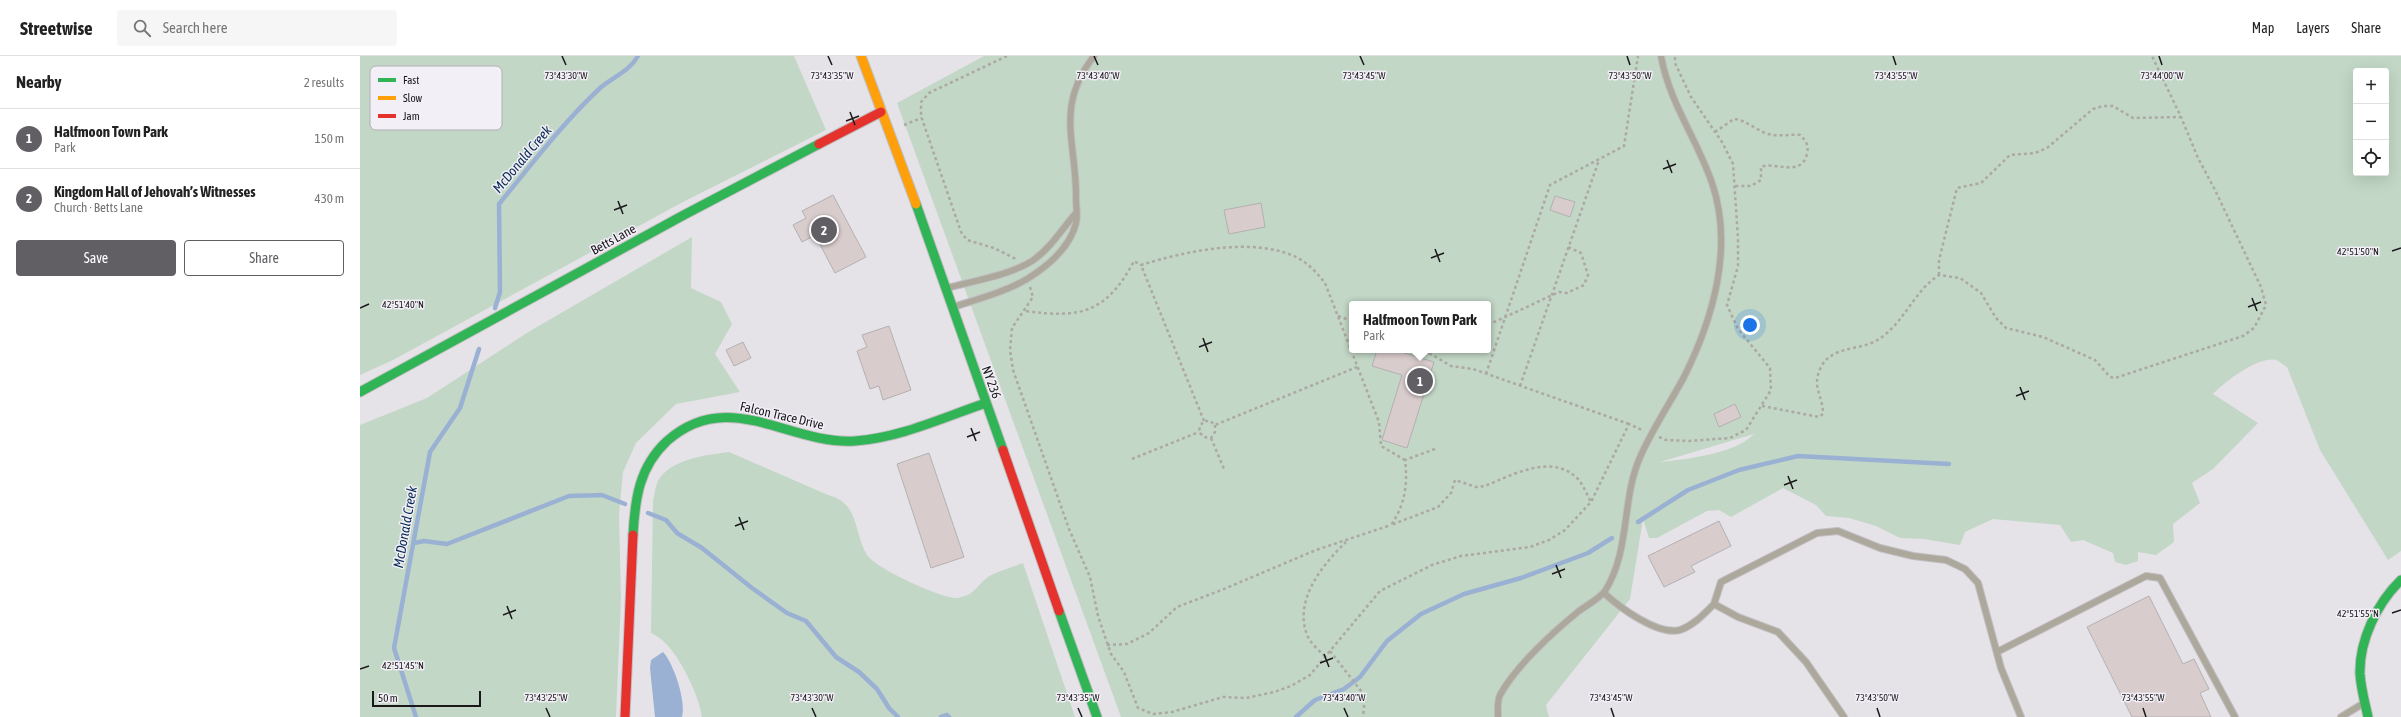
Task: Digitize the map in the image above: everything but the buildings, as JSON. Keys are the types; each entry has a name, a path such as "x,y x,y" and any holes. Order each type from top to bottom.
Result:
{"street":[{"name":"NY 236","path":"861,56 881,112 890,131 1097,717"},
{"name":"Betts Lane","path":"360,392 682,216 881,112"},
{"name":"Falcon Trace Drive","path":"624,717 635,519 641,478 658,451 677,433 694,424 716,417 741,416 822,438 853,441 878,438 986,403"},
{"path":"2368,717 2360,668 2371,622 2393,586 2401,580"}],"lane":[{"path":"952,307 1014,285 1041,269 1060,254 1073,229 1076,214 1076,184 1069,125 1070,104 1077,82 1094,56"},
{"path":"1498,717 1499,696 1526,660 1554,632 1604,592 1619,564 1630,491 1640,456 1684,376 1703,334 1716,291 1721,258 1722,232 1713,186 1692,135 1677,107 1664,74 1661,56"},
{"path":"945,289 1021,266 1033,260 1050,246 1076,214"},
{"path":"1604,592 1618,607 1657,627 1678,630 1697,621 1714,604 1721,582 1817,533 1838,531 1880,548 1912,556 1946,560 1965,569 1978,583 1997,652 2021,717"},
{"path":"1997,652 2146,576 2160,578 2235,717"},
{"path":"1714,604 1738,618 1778,632 1806,662 1844,717"},
{"path":"2341,717 2365,702"}],"path":[{"path":"1007,56 929,93 921,102 922,118 961,232 967,240 994,248 1018,261"},
{"path":"1486,374 1550,185 1624,146 1638,56"},
{"path":"1428,353 1451,366 1473,369 1629,424 1666,440 1689,441 1730,438 1746,430 1771,390 1770,368 1738,329 1727,305 1738,266 1738,238 1733,164 1715,132 1692,97 1675,63 1675,56"},
{"path":"1762,406 1819,417 1823,414 1823,404 1816,388 1816,381 1821,367 1827,358 1851,348 1872,344 1891,331 1925,286 1939,276 1960,278 1980,293 1996,318 2006,328 2043,337 2095,360 2110,377 2117,378 2243,336 2254,328 2266,305 2261,287 2215,190 2198,158 2182,117 2152,56"},
{"path":"1939,276 1939,260 1957,188 1981,183 2010,155 2036,153 2047,148 2093,110 2103,106 2113,106 2133,118 2182,117"},
{"path":"901,126 922,118"},
{"path":"1715,132 1734,119 1740,120 1766,133 1778,136 1800,135 1806,141 1808,147 1806,156 1800,165 1785,168 1767,164 1761,167 1761,180 1757,184 1734,186"},
{"path":"1520,386 1600,159"},
{"path":"1491,324 1551,295 1559,292 1567,293 1584,285 1588,275 1581,253 1568,247"},
{"path":"1141,265 1205,251 1266,248 1298,259 1315,270 1325,283 1349,344"},
{"path":"1026,311 1057,315 1078,313 1102,303 1122,284 1134,261 1141,265 1204,421"},
{"path":"1030,285 1033,297 1026,311 1012,328 1010,350 1013,370 1069,529 1090,577 1098,616 1111,654 1124,672 1138,708 1153,714 1172,712 1223,697 1246,698 1274,692 1291,686 1310,675 1380,591 1432,565 1461,556 1530,547 1549,540 1565,530 1591,502 1629,424"},
{"path":"1338,316 1349,320"},
{"path":"1353,353 1379,422 1381,446 1405,460"},
{"path":"1215,425 1358,367"},
{"path":"1204,421 1210,421 1215,425"},
{"path":"1199,432 1200,426 1204,421"},
{"path":"1215,425 1215,432 1212,438 1224,469"},
{"path":"1199,432 1204,437 1212,438"},
{"path":"1132,459 1199,432"},
{"path":"1405,460 1435,449"},
{"path":"1391,525 1401,508 1405,492 1407,476 1405,460"},
{"path":"1108,645 1127,644 1149,633 1177,606 1224,589 1316,550 1347,541 1438,507 1451,493 1455,480 1476,486 1485,486 1535,467 1565,470 1578,479 1591,502"},
{"path":"1325,656 1315,647 1306,632 1304,619 1307,602 1319,574 1347,541"},
{"path":"1330,651 1365,696 1363,717"}],"green space":[{"path":"360,56 794,56 826,130 681,203 393,360 360,375"},
{"path":"984,56 2401,56 2401,551 2388,560 2320,450 2287,367 2276,360 2269,360 2260,362 2242,371 2213,394 2258,423 2213,469 2192,483 2200,503 2173,524 2174,542 2156,555 2138,552 2138,561 2126,565 2115,562 2113,553 2083,540 2071,542 2060,525 1993,519 1965,532 1960,545 1924,539 1900,538 1876,526 1849,518 1826,516 1816,505 1783,488 1731,517 1719,510 1707,511 1657,538 1649,538 1643,519 1630,599 1546,705 1549,717 1121,717 897,103","holes":["1754,434 1746,441 1723,451 1697,457 1660,462"]},
{"path":"692,237 691,288 721,302 732,324 715,354 740,392 676,404 636,443 623,472 619,515 621,598 616,717 360,717 360,425 427,398 530,331"},
{"path":"729,452 838,499 851,511 863,546 867,555 873,561 895,575 938,594 957,598 964,597 973,592 986,578 991,575 1023,563 1075,717 702,717 693,688 676,656 661,639 651,633 653,500 658,481 671,468 689,459"}],"water":[{"path":"663,652 675,674 681,693 683,710 682,717 655,717 650,668 651,660"}],"waterway":[{"name":"McDonald Creek","path":"495,308 500,292 499,204 547,145 585,102 599,89 630,66 638,56"},
{"name":"McDonald Creek","path":"416,717 394,648 430,452 460,408 479,349"},
{"path":"1638,522 1688,490 1739,470 1798,456 1949,464"},
{"path":"414,543 424,541 447,544 569,496 602,495 625,504"},
{"path":"648,513 666,520 677,533 702,548 752,588 787,613 806,621 836,657 859,672 877,689 889,708 898,717"},
{"path":"1296,717 1315,700 1344,689 1360,677 1387,641 1421,614 1464,594 1521,578 1588,553 1612,538"},
{"path":"941,717 947,715 949,717"}],"traffic: fast":[{"path":"360,392 682,216 819,144"},
{"path":"916,204 1003,450"},
{"path":"633,535 637,496 644,473 650,462 667,441 690,425 713,418 736,418 759,422 830,440 855,441 889,436 986,403"},
{"path":"2368,717 2360,674 2360,661 2366,636 2377,611 2392,589 2401,580"},
{"path":"1059,611 1097,717"}],"traffic: slow":[{"path":"861,56 916,204"}],"traffic: jam":[{"path":"819,144 881,112"},
{"path":"1003,450 1059,611"},
{"path":"625,717 633,535"}],"place":[{"name":"Kingdom Hall of Jehovah’s Witnesses","path":"824,230"},
{"name":"Halfmoon Town Park","path":"1420,381"}]}
